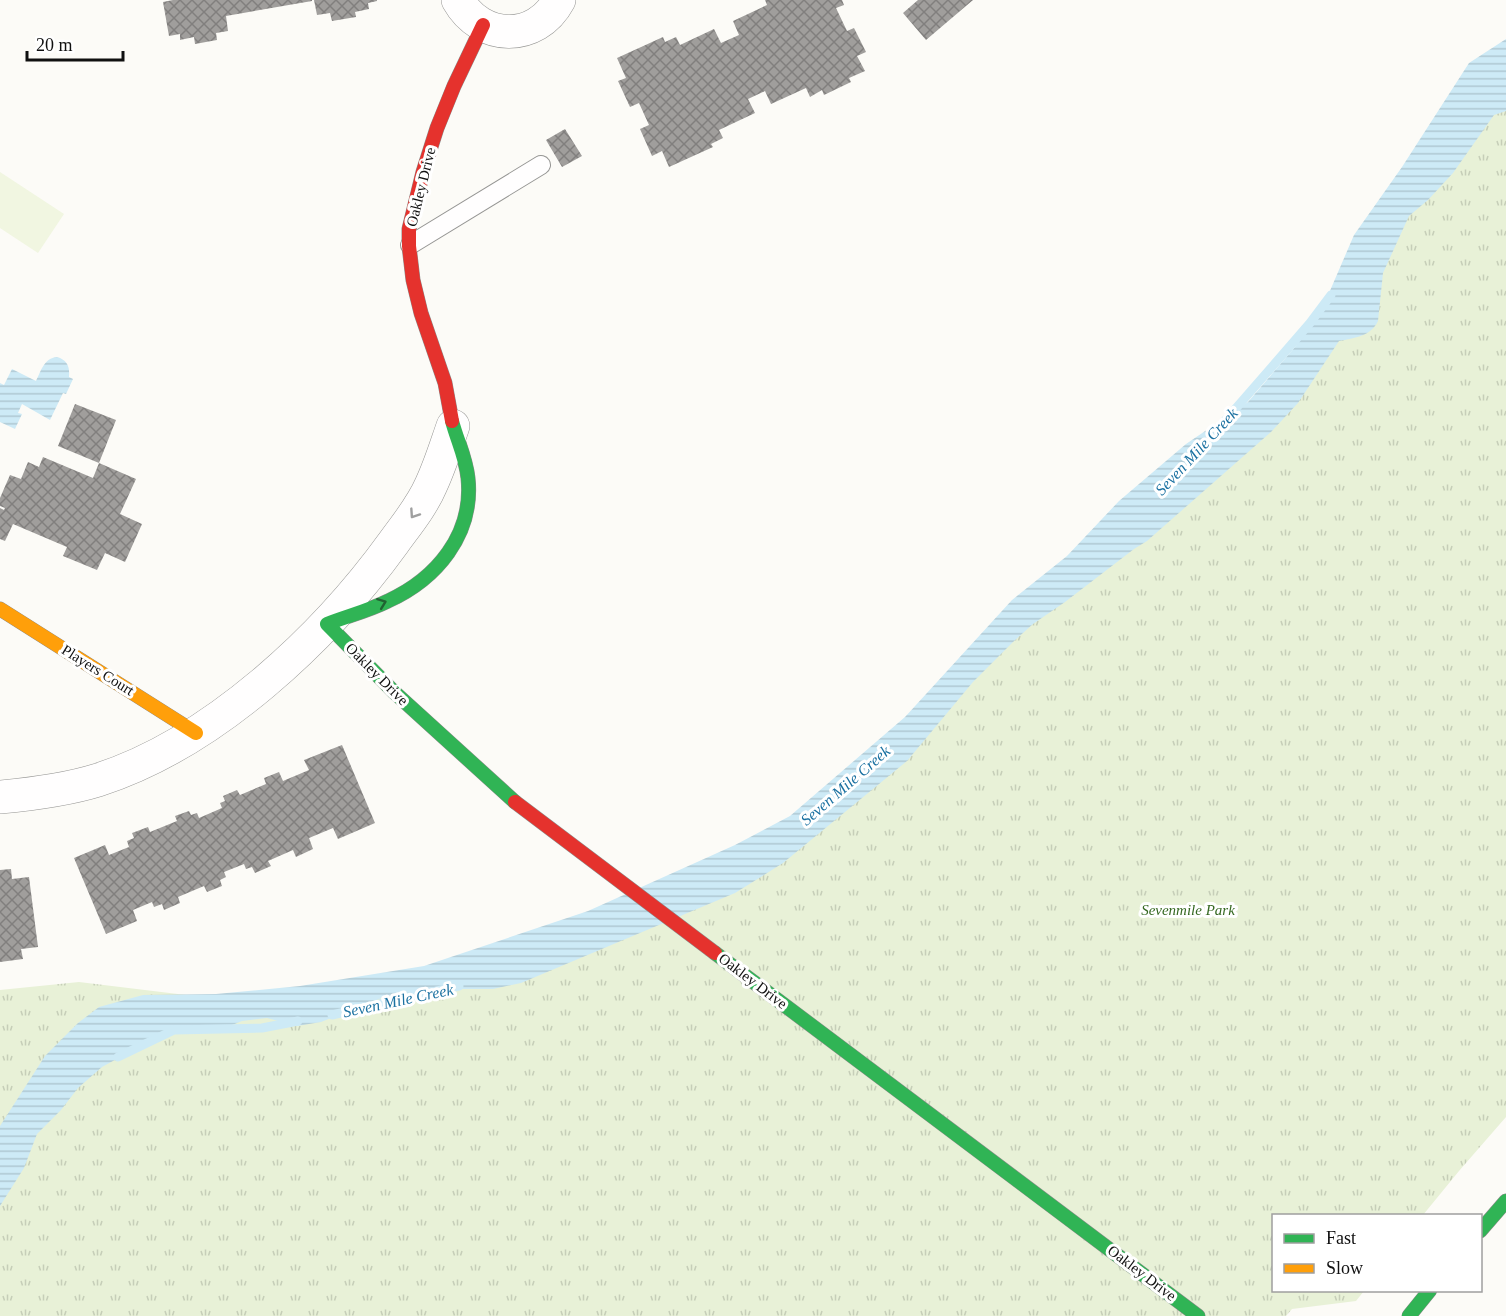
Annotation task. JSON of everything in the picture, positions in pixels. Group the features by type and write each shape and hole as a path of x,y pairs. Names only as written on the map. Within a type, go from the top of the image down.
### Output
{"street":[{"path":"458,0 470,16 483,25 504,31 524,30 543,20 559,0"},
{"name":"Oakley Drive","path":"327,624 395,598 424,580 446,560 456,546 466,516 469,490 465,456 453,426 448,394 417,296 409,229 422,173 454,84 483,25"},
{"name":"Oakley Drive","path":"327,624 367,580 416,511 431,486 453,426"},
{"name":"Players Court","path":"0,609 196,733"},
{"path":"0,797 59,790 99,780 147,760 206,728 240,702 327,624"},
{"name":"Oakley Drive","path":"327,624 394,692 522,808 1198,1316"},
{"path":"1482,1229 1506,1201"},
{"path":"1409,1316 1428,1292"}],"lane":[{"path":"410,245 541,165"}],"green space":[{"name":"Sevenmile Park","path":"1506,90 1506,1117 1424,1214 1272,1214 1272,1292 1363,1292 1356,1301 1292,1309 1286,1316 0,1316 0,990 79,982 268,1005 535,956 794,843 1056,580 1240,435 1340,299"},
{"path":"0,172 64,214 38,253 0,228"}],"water":[{"path":"1506,39 1506,111 1494,115 1453,173 1428,200 1409,216 1383,273 1378,321 1375,326 1362,336 1339,341 1298,403 1271,432 1147,541 1033,624 973,682 907,761 783,863 735,893 521,983 493,989 440,989 384,997 321,1022 297,1026 267,1018 242,1021 217,1031 192,1027 166,1032 102,1067 78,1088 61,1110 37,1134 24,1168 0,1206 0,1126 45,1056 78,1023 99,1007 143,995 216,994 300,986 424,966 588,911 735,845 790,816 905,717 1012,600 1067,556 1119,501 1186,444 1248,402 1295,347 1323,307 1354,235 1402,167 1469,63"},
{"path":"57,357 67,364 69,377 73,379 66,394 63,393 50,420 22,404 18,413 22,414 15,429 0,422 0,383 4,385 12,369 36,381 46,362"}],"building":[{"path":"173,0 312,1 226,16 228,31 216,33 217,40 195,44 194,37 180,40 180,34 169,36 163,2"},
{"path":"314,0 377,1 368,3 369,9 355,12 356,17 332,21 330,13 317,15"},
{"path":"765,0 842,0 844,5 836,8 847,31 854,28 866,52 857,56 865,71 849,78 851,82 824,95 822,90 810,97 806,88 771,104 765,91 748,99 755,113 719,130 723,138 711,144 713,147 669,167 662,151 652,156 640,129 649,125 639,103 630,107 618,81 626,78 617,58 663,37 665,42 676,37 680,45 714,29 721,43 739,35 733,21 767,5"},
{"path":"918,0 973,0 926,40 903,13"},
{"path":"565,129 582,156 562,167 546,140"},
{"path":"75,404 116,420 99,463 58,446"},
{"path":"43,457 93,478 99,463 136,479 120,514 142,524 125,562 105,553 97,570 63,556 67,547 13,524 5,541 0,539 0,508 4,510 5,508 0,506 0,498 10,475 21,479 28,462 39,467"},
{"path":"342,745 375,823 338,839 333,828 309,838 313,849 296,857 293,850 268,861 271,866 255,873 252,867 246,869 244,864 224,872 226,877 220,880 222,886 207,892 204,886 178,897 180,903 164,910 162,904 154,907 152,902 133,910 137,921 106,934 74,858 105,845 109,855 129,847 127,841 134,838 132,833 148,827 150,832 177,821 175,816 189,811 191,815 197,813 199,818 222,808 220,803 225,801 223,796 237,790 240,795 266,784 264,778 279,772 283,781 309,770 304,760"},
{"path":"11,869 12,879 29,877 38,947 21,949 23,959 0,962 0,870"}],"waterway":[{"name":"Seven Mile Creek","path":"1224,422 1310,323 1331,295"},
{"name":"Seven Mile Creek","path":"332,1015 459,986"},
{"name":"Seven Mile Creek","path":"118,1057 174,1030 262,1028 298,1021"}],"traffic: fast":[{"path":"452,421 467,471 468,499 465,518 448,553 422,581 405,592 373,608 327,624 394,692 515,802"},
{"path":"715,953 1198,1316"},
{"path":"1482,1229 1506,1201"},
{"path":"1409,1316 1428,1292"}],"traffic: slow":[{"path":"0,609 196,733"}],"traffic: jam":[{"path":"452,421 445,383 421,313 413,280 409,229 437,128 483,25"},
{"path":"515,802 715,953"}]}
